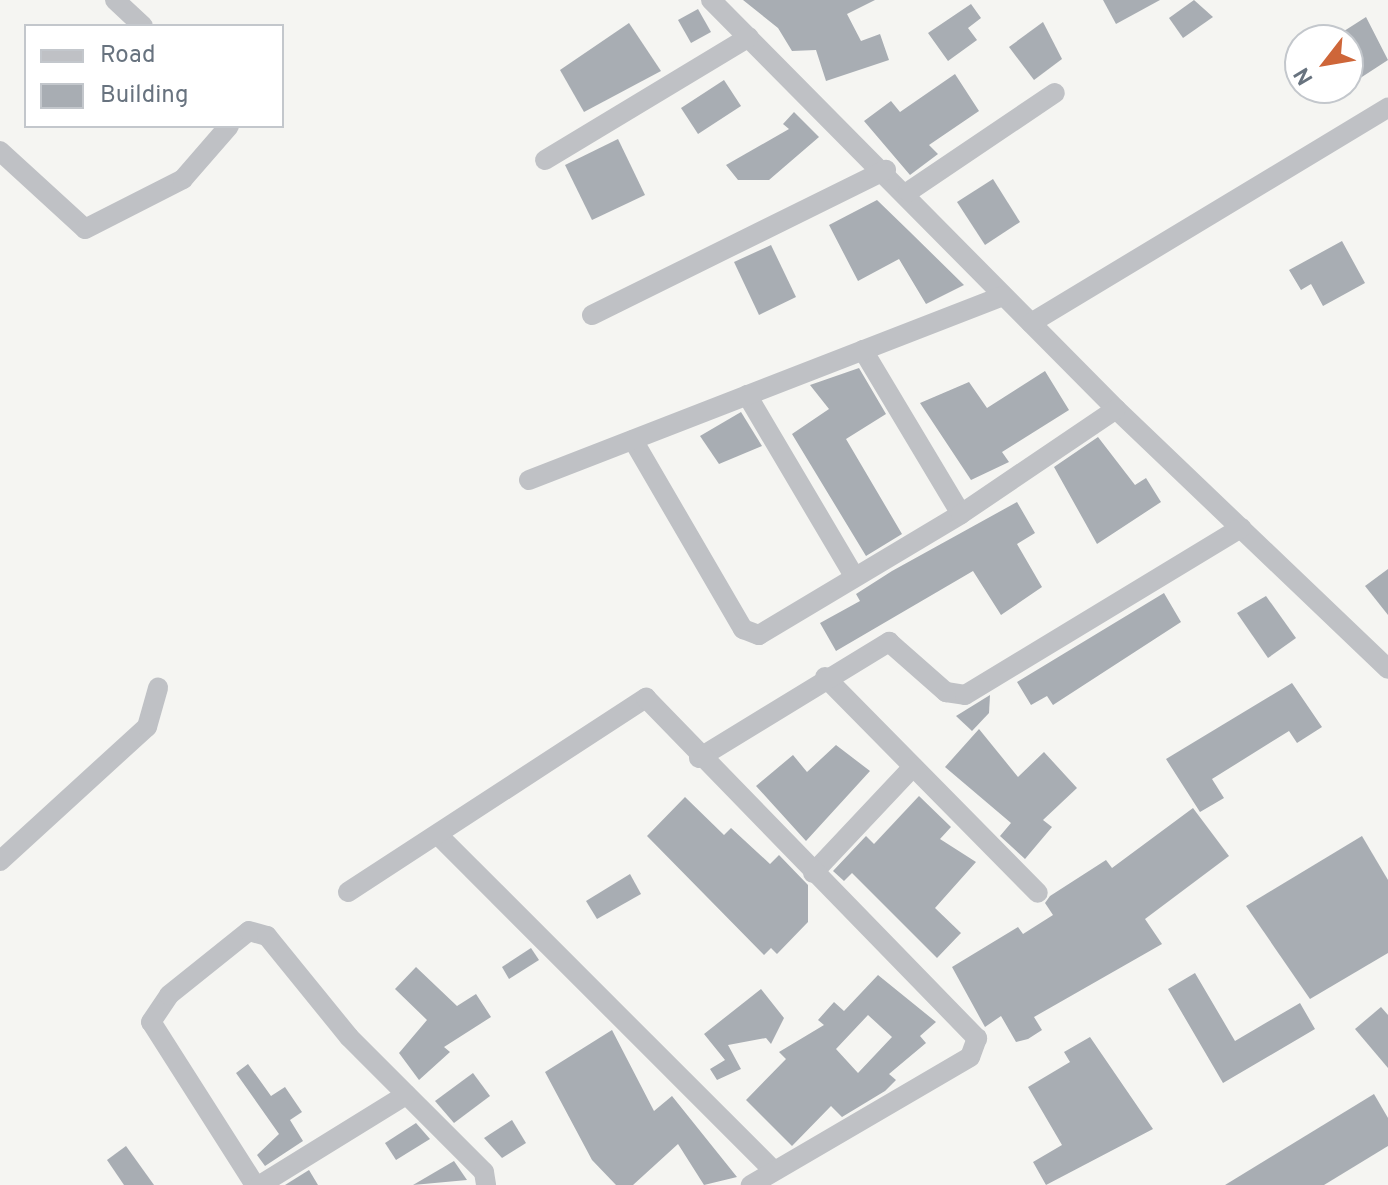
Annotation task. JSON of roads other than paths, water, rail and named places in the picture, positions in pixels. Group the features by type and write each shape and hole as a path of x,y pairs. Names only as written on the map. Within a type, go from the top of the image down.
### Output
{"street":[{"path":"115,0 141,24"},
{"path":"711,0 908,192 1003,296 1116,409 1388,669"},
{"path":"545,160 749,37"},
{"path":"908,192 1055,93"},
{"path":"1031,323 1388,108"},
{"path":"0,151 85,229 183,179 227,128"},
{"path":"592,315 886,170"},
{"path":"529,480 1003,296"},
{"path":"863,350 961,514"},
{"path":"747,395 854,576"},
{"path":"633,440 743,629 759,635 961,514 1116,409"},
{"path":"699,758 825,677 889,642 946,692 965,695 1241,528"},
{"path":"825,677 1038,893"},
{"path":"0,861 147,727 158,688"},
{"path":"348,892 646,698 699,758 977,1038 970,1057 751,1185"},
{"path":"813,873 913,767"},
{"path":"438,835 774,1171"},
{"path":"406,1095 257,1185 151,1022 169,995 249,931 267,936 406,1095 484,1172 486,1185"}]}
